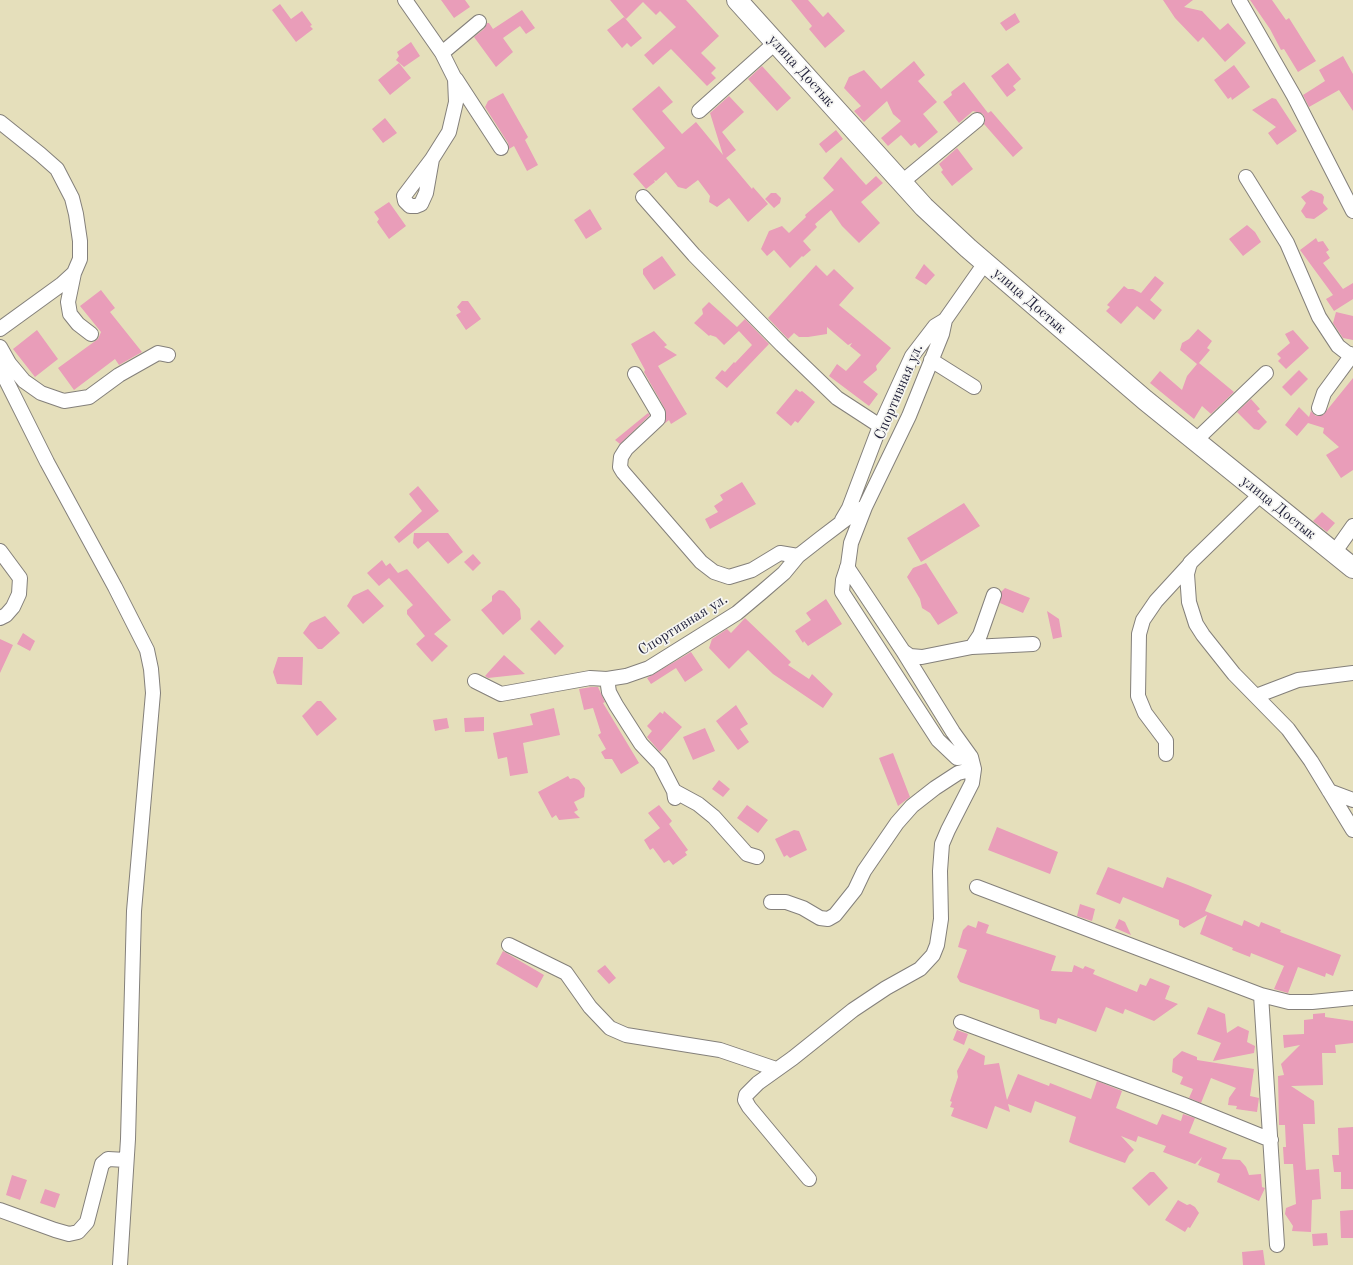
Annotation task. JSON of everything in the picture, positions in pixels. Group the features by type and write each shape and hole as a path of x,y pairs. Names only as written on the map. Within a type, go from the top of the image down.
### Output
{"main road":[{"name":"улица Достык","path":"737,0 930,212 985,263 1261,494 1353,568"}],"street":[{"path":"405,0 442,53 455,79 501,148"},
{"path":"1239,0 1312,130 1353,211"},
{"path":"442,53 479,22"},
{"path":"698,111 775,43"},
{"path":"432,159 449,132 456,102 455,79"},
{"path":"902,182 977,120"},
{"path":"0,122 57,169 65,183 73,203 80,241 80,259 74,273 68,302 70,314 78,324 91,334"},
{"path":"1246,177 1287,243 1319,317 1338,346 1347,353 1353,355 1324,393 1319,408"},
{"path":"643,197 694,255 831,393 880,426"},
{"name":"Спортивная ул.","path":"973,763 957,758 938,740 842,592 842,580 848,566 851,543 865,507 890,457 931,360 945,320 985,263"},
{"path":"0,329 41,301 74,273"},
{"name":"Спортивная ул.","path":"842,521 849,508 880,426 912,356 936,326 945,320"},
{"path":"0,347 9,362 24,381 41,393 64,401 88,398 119,375 158,353 168,356"},
{"path":"931,360 974,387"},
{"path":"0,368 47,462 116,587 147,650 151,669 153,693 134,911 126,1160 120,1265"},
{"path":"1196,440 1266,372"},
{"path":"636,374 658,413 658,419 626,449 621,458 620,467 701,562 714,572 729,577 752,570 780,553 798,556"},
{"path":"1166,754 1166,741 1145,713 1138,696 1139,634 1143,620 1156,601 1190,564 1261,494"},
{"name":"Спортивная ул.","path":"475,681 501,694 590,678 607,679 626,676 649,668 683,648 752,600 784,573 798,556 842,521 865,507"},
{"path":"1334,553 1353,526"},
{"path":"0,551 20,578 19,594 13,607 6,615 0,618"},
{"path":"1190,564 1187,574 1187,583 1196,624 1234,674 1288,729 1353,830"},
{"path":"809,1179 749,1107 745,1100 746,1094 758,1083 853,1010 886,988 920,969 934,955 937,945 940,919 940,871 942,844 972,783 973,763 848,566"},
{"path":"972,647 980,635 994,595"},
{"path":"902,651 910,656 922,657 972,647 1033,644"},
{"path":"1256,696 1298,680 1353,673"},
{"path":"607,679 609,692 616,705 641,744 660,764 675,795 698,804 714,817 747,854 757,857"},
{"path":"771,902 786,902 803,908 820,918 828,919 835,915 855,890 864,871 897,823 912,806 935,788 973,763"},
{"path":"1329,791 1353,800"},
{"path":"977,888 1261,995 1289,1002 1312,1002 1353,998"},
{"path":"509,945 566,974 590,1007 610,1028 626,1035 720,1050 776,1069"},
{"path":"1261,995 1277,1245"},
{"path":"961,1022 1182,1104 1271,1140"},
{"path":"0,1210 69,1234 78,1232 86,1222 102,1164 108,1159 126,1160"}],"building":[{"path":"441,0 465,0 470,7 454,18"},
{"path":"610,0 686,0 719,36 701,53 716,68 711,73 716,78 707,86 671,49 653,65 644,55 676,27 660,11 656,15 643,2 626,19"},
{"path":"791,0 808,0 823,17 828,12 845,31 825,48 809,29 812,26"},
{"path":"1163,0 1193,0 1184,7 1202,11 1220,30 1228,23 1246,43 1225,62 1203,37 1198,42 1175,18"},
{"path":"1250,0 1272,0 1286,20 1289,18 1316,61 1298,72 1284,49 1281,50 1270,29"},
{"path":"280,4 291,19 302,11 312,25 310,26 313,29 296,42 272,10"},
{"path":"522,10 535,28 526,34 520,26 503,38 513,52 496,67 474,37 484,29 487,23 489,23 493,29"},
{"path":"1015,13 1020,22 1006,31 1000,23"},
{"path":"624,17 642,38 631,47 627,43 622,48 607,30"},
{"path":"411,42 420,56 404,67 396,60 399,56 397,52"},
{"path":"1343,56 1353,74 1353,111 1339,90 1309,107 1303,95 1325,81 1319,70"},
{"path":"914,61 925,75 918,81 937,102 923,114 938,132 919,148 915,143 911,146 901,135 888,146 881,138 901,121 893,114 887,101 864,122 854,111 861,106 844,88 849,77 864,70 881,89"},
{"path":"399,63 411,78 390,95 378,80"},
{"path":"1008,63 1021,79 1013,86 1016,90 1007,97 991,76"},
{"path":"1234,65 1250,87 1232,100 1231,97 1228,99 1214,80"},
{"path":"762,66 791,98 777,111 748,79"},
{"path":"964,82 988,113 991,111 1023,148 1013,157 984,124 985,119 983,114 973,111 959,123 943,102 952,95 951,92"},
{"path":"659,86 673,102 662,111 682,134 696,122 723,155 710,113 729,96 744,112 722,132 736,150 726,158 752,189 753,187 768,204 748,222 729,198 717,207 709,202 710,196 698,180 686,189 678,187 666,172 656,181 654,180 655,182 646,189 633,174 665,148 632,109"},
{"path":"503,93 528,137 525,140 538,165 527,171 514,146 509,149 508,143 485,107 488,101"},
{"path":"1272,98 1276,99 1297,131 1277,145 1268,133 1276,127 1252,110"},
{"path":"385,118 397,133 383,143 372,129"},
{"path":"836,130 843,139 826,153 819,144"},
{"path":"957,148 973,169 952,186 941,172 943,170 939,164"},
{"path":"841,157 866,185 876,176 883,183 861,202 880,223 859,243 842,226 831,210 815,224 817,227 803,241 811,250 803,257 802,256 790,268 774,250 767,256 761,249 769,231 782,226 789,233 806,217 805,215 834,190 823,178"},
{"path":"1311,190 1322,194 1324,197 1323,203 1328,209 1314,219 1306,218 1301,211 1306,203 1301,197"},
{"path":"771,193 776,193 781,198 780,203 774,208 765,199"},
{"path":"389,202 406,226 389,239 377,222 379,219 374,212"},
{"path":"590,209 602,229 586,239 574,220"},
{"path":"1247,225 1255,232 1261,242 1243,256 1229,239"},
{"path":"1316,238 1318,242 1323,241 1329,250 1326,252 1330,258 1323,263 1343,289 1353,283 1353,299 1334,311 1326,299 1333,295 1300,250"},
{"path":"662,256 676,275 654,290 643,274 643,269"},
{"path":"924,264 935,275 926,285 915,278"},
{"path":"816,265 827,276 834,269 854,288 839,305 891,348 876,366 877,370 863,382 878,394 869,406 829,376 837,364 846,371 861,355 850,346 852,343 848,345 827,327 827,334 799,337 794,333 788,339 768,318"},
{"path":"1155,276 1164,283 1150,300 1162,310 1154,320 1137,306 1121,324 1106,311 1110,307 1107,305 1124,286 1128,289 1133,289 1141,293"},
{"path":"101,290 115,308 110,312 142,352 119,365 115,359 74,390 58,368 98,339 101,332 80,306"},
{"path":"462,301 468,301 481,319 466,330 456,315 461,312 457,307"},
{"path":"709,302 737,327 745,319 769,344 727,388 715,378 722,370 725,372 752,345 739,331 724,345 716,337 709,336 694,323 703,314 702,309"},
{"path":"1336,312 1353,316 1353,340 1343,338 1333,323"},
{"path":"1198,329 1212,341 1207,348 1210,350 1199,363 1234,392 1211,414 1202,406 1194,419 1150,383 1160,371 1182,390 1187,376 1197,364 1180,350 1182,343 1189,339"},
{"path":"37,330 58,359 35,377 13,349"},
{"path":"1293,330 1309,348 1286,369 1278,361 1281,358 1277,354 1290,343 1285,334"},
{"path":"654,331 667,345 664,347 677,355 658,366 687,414 671,424 669,420 664,424 666,419 665,409 644,372 645,370 631,344"},
{"path":"1299,370 1308,379 1291,396 1282,387"},
{"path":"1353,378 1353,470 1341,478 1326,455 1339,447 1323,433 1324,428 1308,423 1297,436 1285,425 1299,407 1309,417 1311,411 1316,416 1323,415"},
{"path":"796,389 800,392 802,391 815,402 798,423 795,421 791,426 776,413"},
{"path":"1251,399 1260,409 1257,411 1267,422 1259,430 1254,429 1237,412"},
{"path":"648,413 650,415 620,444 615,440"},
{"path":"742,482 756,504 710,529 705,519 718,512 714,506 723,500 720,495"},
{"path":"418,486 439,511 399,543 394,537 422,511 409,494"},
{"path":"964,503 980,526 921,562 907,538"},
{"path":"1322,512 1335,523 1327,532 1313,521"},
{"path":"414,533 448,533 463,552 448,564 428,541 418,549 413,543"},
{"path":"473,554 481,563 473,571 464,562"},
{"path":"382,560 386,566 390,563 398,573 407,569 451,620 434,634 448,646 432,662 416,644 425,636 407,614 407,610 413,605 389,578 379,586 367,573"},
{"path":"926,563 958,613 938,625 930,613 922,608 920,599 907,577 913,568"},
{"path":"1005,588 1030,598 1023,613 1000,603 1001,592"},
{"path":"368,589 384,606 363,624 347,606 353,596"},
{"path":"499,590 504,591 520,609 521,619 503,635 481,610 492,601 492,596"},
{"path":"826,599 842,624 808,646 804,641 803,643 795,631 811,620 806,613"},
{"path":"1047,611 1059,619 1062,637 1053,639"},
{"path":"325,616 340,633 322,649 318,649 303,633 310,623"},
{"path":"745,618 791,662 788,665 809,679 812,674 833,694 823,708 773,674 748,650 729,669 709,648 712,639 727,629 731,633"},
{"path":"539,620 564,646 555,655 530,629"},
{"path":"23,633 35,641 30,651 17,644"},
{"path":"0,639 13,645 0,673"},
{"path":"691,652 703,670 685,682 676,668 651,684 647,678"},
{"path":"504,655 525,674 488,678 485,676"},
{"path":"278,657 303,657 302,685 277,684 273,672"},
{"path":"598,687 605,702 603,703 639,763 621,774 612,759 605,759 601,752 606,749 598,735 601,733 593,708 584,710 579,689"},
{"path":"317,701 321,701 337,719 317,736 302,716"},
{"path":"736,705 748,724 740,729 749,742 738,750 716,721"},
{"path":"554,708 560,735 523,743 528,773 510,776 507,757 498,759 493,733 533,725 530,714"},
{"path":"664,711 682,727 660,752 647,737 652,731 647,726 660,712 663,714"},
{"path":"484,717 484,731 465,732 464,718"},
{"path":"447,718 449,728 435,731 433,720"},
{"path":"705,728 715,751 693,760 683,737"},
{"path":"893,753 910,797 898,806 879,758"},
{"path":"568,776 570,779 574,778 579,780 585,788 584,797 574,802 578,810 574,812 580,818 559,820 556,815 552,818 538,792"},
{"path":"719,780 730,789 723,797 712,789"},
{"path":"659,805 672,821 669,824 688,850 685,852 687,855 673,865 669,860 664,863 653,848 650,850 644,840 660,828 648,813"},
{"path":"747,805 768,820 758,833 737,818"},
{"path":"997,827 1058,852 1050,874 988,850"},
{"path":"794,830 799,831 807,850 790,858 787,855 784,857 775,839"},
{"path":"1108,867 1163,888 1167,877 1212,895 1205,911 1242,926 1244,920 1259,927 1261,922 1281,930 1280,932 1341,955 1333,976 1326,973 1325,977 1298,967 1288,993 1274,989 1284,966 1251,953 1250,957 1200,934 1207,915 1184,928 1179,925 1179,920 1123,897 1120,904 1096,894"},
{"path":"1080,904 1095,909 1092,921 1077,916"},
{"path":"1119,919 1125,922 1131,935 1115,928"},
{"path":"978,921 989,925 986,933 1056,956 1051,971 1072,972 1074,965 1083,969 1085,966 1095,970 1093,974 1137,992 1140,984 1146,986 1150,978 1170,986 1165,999 1178,1004 1154,1021 1125,1009 1123,1014 1106,1007 1096,1032 1058,1018 1056,1024 1040,1019 1039,1010 960,982 957,977 967,950 958,947 963,930 968,925 976,928"},
{"path":"503,951 544,975 537,988 496,964"},
{"path":"605,965 616,978 609,984 597,971"},
{"path":"1208,1007 1225,1014 1227,1033 1238,1026 1249,1031 1247,1042 1255,1046 1254,1053 1213,1061 1221,1043 1197,1034"},
{"path":"1325,1013 1325,1017 1353,1021 1353,1043 1335,1045 1336,1053 1322,1053 1323,1085 1291,1086 1314,1101 1315,1124 1303,1124 1306,1170 1319,1169 1321,1199 1312,1200 1311,1232 1292,1231 1293,1226 1285,1214 1286,1208 1296,1204 1293,1164 1284,1164 1283,1147 1286,1147 1285,1125 1279,1125 1278,1076 1284,1075 1281,1064 1300,1045 1284,1048 1283,1035 1304,1034 1304,1020 1313,1019 1313,1014"},
{"path":"957,1030 968,1034 964,1045 953,1040"},
{"path":"969,1048 985,1056 984,1065 999,1063 1007,1100 1018,1074 1049,1086 1050,1083 1091,1099 1097,1081 1122,1091 1116,1108 1157,1125 1162,1114 1181,1121 1183,1114 1195,1118 1189,1133 1227,1148 1222,1159 1240,1160 1246,1167 1249,1175 1261,1174 1262,1187 1265,1188 1259,1201 1217,1182 1220,1174 1198,1165 1202,1157 1195,1164 1163,1152 1166,1146 1138,1136 1136,1142 1121,1136 1134,1150 1129,1155 1125,1163 1073,1144 1069,1142 1076,1117 1035,1101 1031,1113 1008,1104 1010,1112 995,1106 987,1129 951,1116 954,1108 950,1107 952,1102 950,1101 958,1077 957,1071"},
{"path":"1182,1051 1197,1057 1197,1060 1254,1069 1250,1096 1259,1098 1257,1112 1236,1109 1237,1106 1228,1105 1229,1098 1236,1088 1211,1078 1201,1103 1189,1098 1193,1089 1180,1084 1183,1077 1172,1072 1173,1059"},
{"path":"1353,1127 1353,1189 1341,1189 1341,1172 1334,1172 1332,1155 1339,1155 1338,1128"},
{"path":"1150,1172 1154,1172 1168,1188 1149,1206 1132,1188"},
{"path":"12,1175 27,1180 20,1200 6,1195"},
{"path":"45,1189 60,1194 55,1208 40,1203"},
{"path":"1178,1200 1195,1207 1199,1213 1190,1228 1188,1227 1185,1232 1165,1220"},
{"path":"1353,1210 1353,1238 1341,1238 1340,1211"},
{"path":"1327,1233 1328,1245 1313,1246 1312,1234"},
{"path":"1263,1250 1265,1265 1243,1265 1242,1252"}]}
